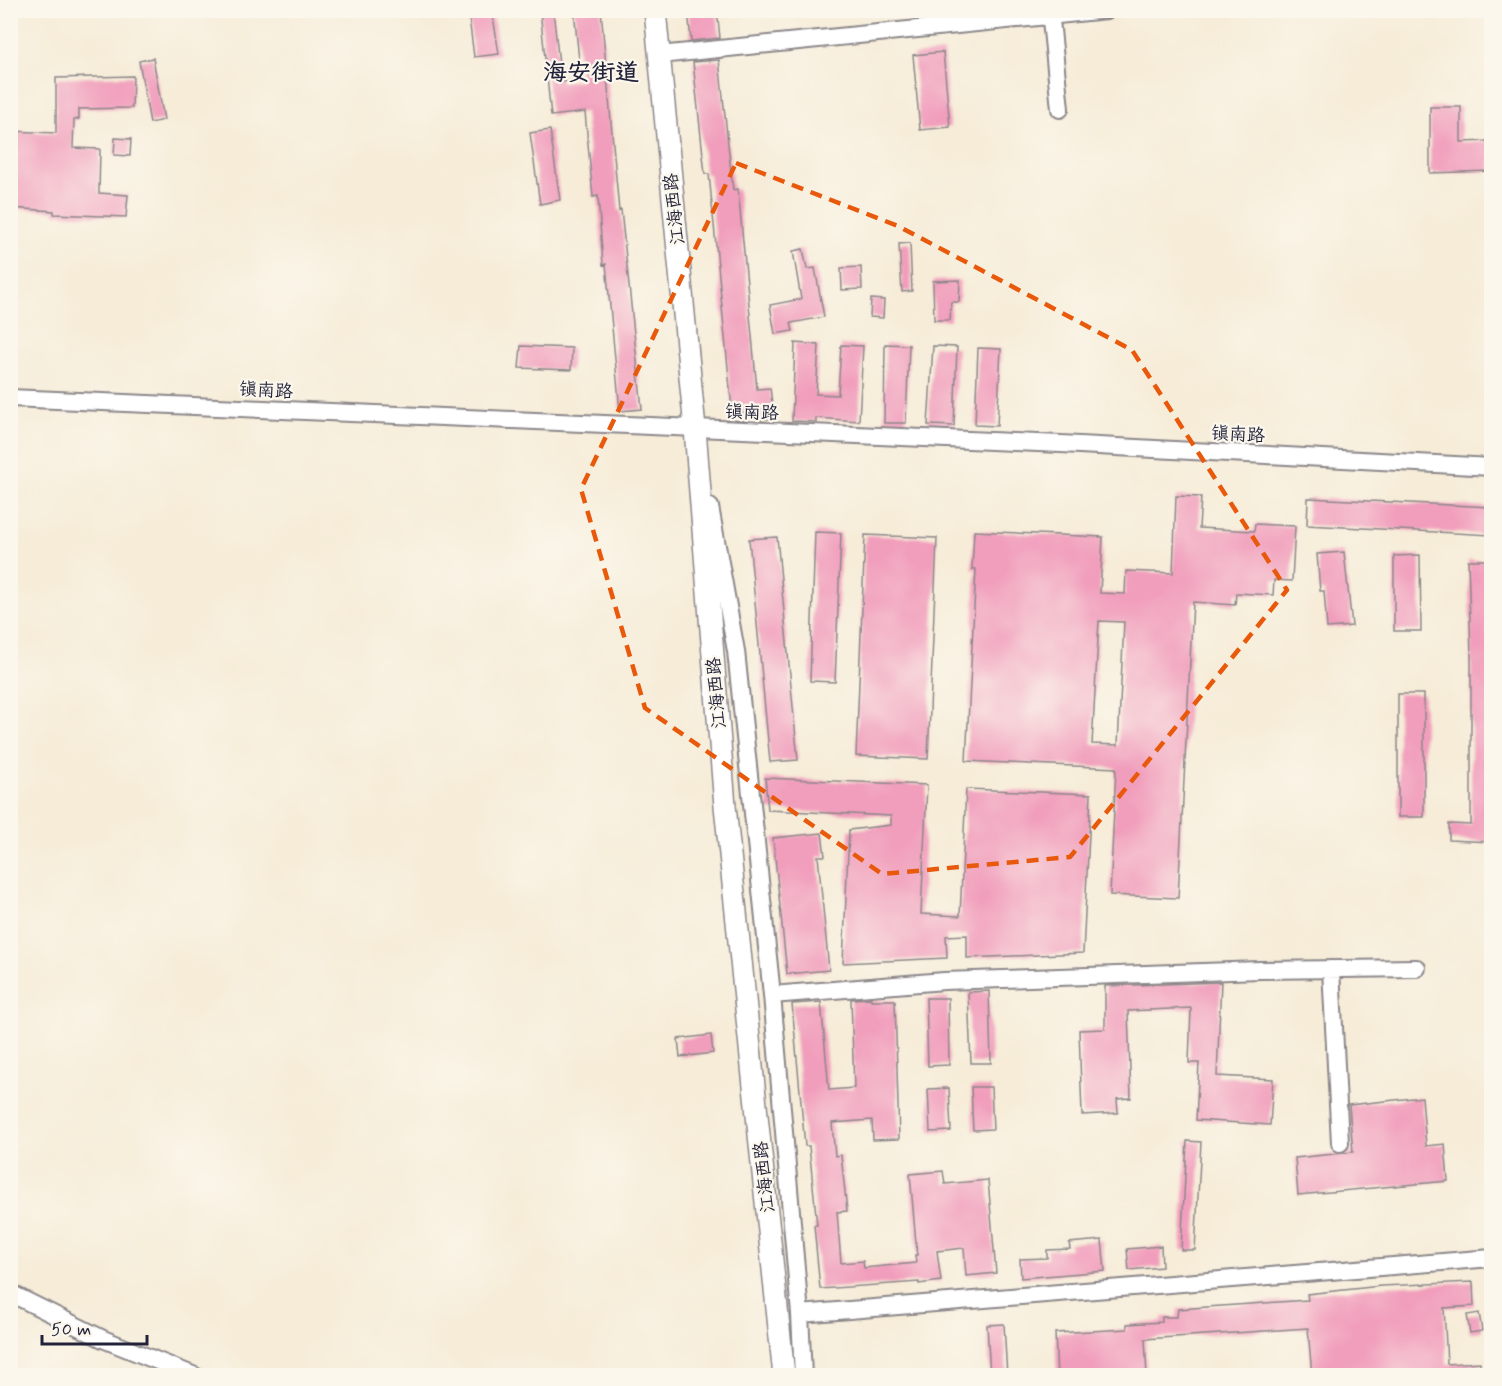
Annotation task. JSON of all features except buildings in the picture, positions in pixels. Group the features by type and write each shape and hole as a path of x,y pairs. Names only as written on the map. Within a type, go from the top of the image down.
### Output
{"main road":[{"name":"江海西路","path":"655,10 695,429 725,806 784,1376"}],"street":[{"path":"659,55 1050,13 1107,10"},
{"path":"1050,13 1060,109"},
{"name":"镇南路","path":"10,398 1049,443 1491,467"},
{"path":"695,429 736,651 772,995 800,1314 803,1376"},
{"path":"772,995 944,981 1417,968"},
{"path":"1331,969 1340,1143"},
{"path":"800,1314 1491,1258"},
{"path":"10,1293 103,1339 195,1376"}],"highlighted area":[{"path":"736,163 898,226 1132,350 1287,590 1070,857 882,874 645,708 581,489"}],"district":[{"name":"海安街道","path":"591,72"}]}
